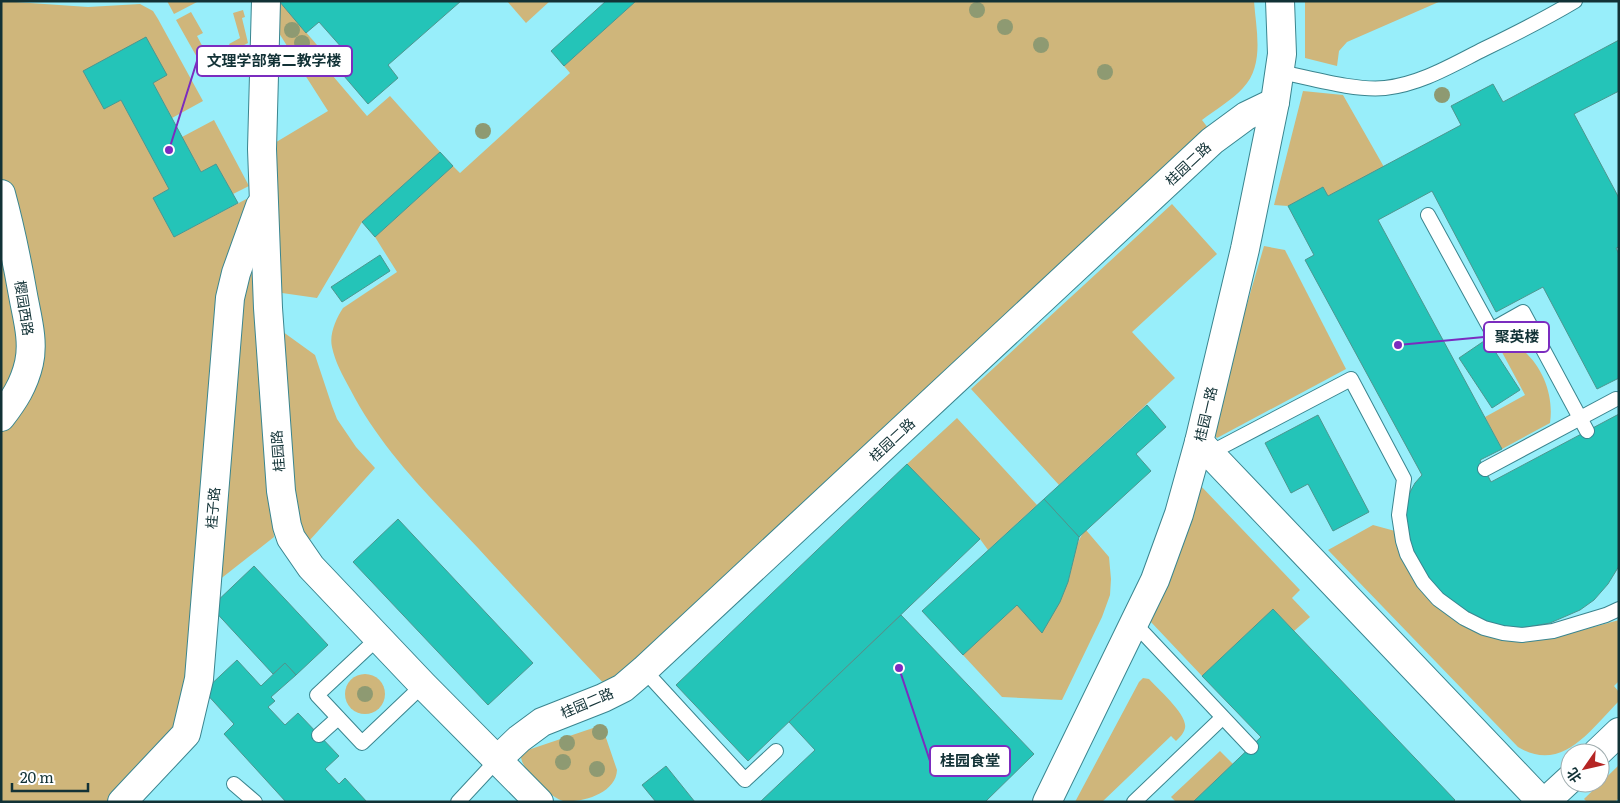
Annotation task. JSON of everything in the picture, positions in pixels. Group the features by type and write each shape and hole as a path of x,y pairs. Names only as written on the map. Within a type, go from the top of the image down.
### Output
{"street":[{"name":"桂园路","path":"266,1 262,132 268,308 281,491 285,521 291,538 310,567 539,802"},
{"name":"桂园一路","path":"1048,802 1155,580 1205,448 1275,102 1282,42 1280,1"},
{"name":"桂园二路","path":"497,760 519,739 542,722 623,688 1212,141 1246,116 1275,102"},
{"name":"樱园西路","path":"1,194 12,235 30,333 29,361 22,386 1,417"},
{"name":"桂子路","path":"122,802 186,734 197,688 230,298 236,273 264,194"},
{"path":"1205,448 1544,802 1560,788"},
{"path":"1607,743 1619,732"}],"lane":[{"path":"1280,72 1360,87 1385,88 1417,81 1551,16 1575,1"},
{"path":"1428,214 1490,330 1523,312 1587,431"},
{"path":"1205,448 1351,379 1404,479 1402,541 1423,582 1438,599 1452,611 1484,628 1502,633 1522,635 1553,631 1586,622 1619,609"},
{"path":"1485,469 1616,399"},
{"path":"1135,624 1250,747"},
{"path":"378,638 317,695 338,718 362,743 423,685"},
{"path":"644,670 745,780 776,751"},
{"path":"319,735 338,718"},
{"path":"1134,802 1222,718"},
{"path":"458,802 497,760"},
{"path":"234,784 255,802"}],"shaded area":[{"path":"1,1 1619,1 1619,802 1,802"},
{"path":"1,1 88,7 140,4 153,11 203,101 172,118 153,83 166,75 83,71 104,109 121,100 169,189 153,198 174,237 254,195 256,309 274,537 200,595 179,734 116,802 1,802"},
{"path":"167,1 199,1 174,14"},
{"path":"279,1 317,45 297,62 274,25"},
{"path":"507,1 550,1 526,23"},
{"path":"636,1 1254,1 1257,58 1250,79 1243,88 1234,97 1202,120 1208,128 608,688 425,492 392,453 363,412 345,379 333,353 331,337 343,308 397,272 375,237 453,166 460,173 570,73 564,66"},
{"path":"1305,1 1441,1 1347,42 1339,51 1337,66 1305,58"},
{"path":"243,10 245,17 242,18 248,43 233,51 229,44 240,38 233,13"},
{"path":"191,12 203,33 197,36 207,55 217,50 225,65 207,75 176,20"},
{"path":"321,62 367,116 390,96 440,152 362,222 317,298 282,293 273,144 328,111 305,75"},
{"path":"1303,91 1343,95 1384,167 1328,196 1323,187 1288,206 1274,205"},
{"path":"214,120 249,186 233,194 216,164 201,172 182,137"},
{"path":"1172,204 1217,254 1132,332 1175,378 1059,485 971,389"},
{"path":"1264,246 1285,250 1346,369 1217,438 1210,431"},
{"path":"279,329 315,355 337,419 356,447 375,468 309,541 300,526 296,514"},
{"path":"1505,340 1526,353 1535,363 1546,385 1551,410 1550,423 1502,449 1485,417 1525,395 1496,341"},
{"path":"957,418 1037,505 988,550 980,539 907,464"},
{"path":"1200,485 1300,590 1292,598 1310,617 1294,631 1273,609 1202,676 1150,621"},
{"path":"1373,525 1395,531 1520,641 1558,636 1619,620 1619,681 1614,686 1619,692 1619,701 1576,743 1560,743 1560,752 1548,755 1534,754 1518,747 1328,550"},
{"path":"1086,530 1109,557 1110,595 1102,617 1062,700 1002,697 963,655 1017,605 1042,632 1065,590 1074,556 1082,535"},
{"path":"365,674 379,680 385,694 379,708 365,714 351,708 345,694 351,680"},
{"path":"1143,678 1149,679 1177,709 1185,723 1184,732 1176,741 1171,736 1102,802 1075,802 1139,682"},
{"path":"599,726 603,729 617,770 611,785 597,795 580,800 563,801 543,787 523,764 521,754 528,750"},
{"path":"1220,751 1233,764 1193,802 1176,802 1171,797"},
{"path":"1619,765 1619,798 1615,802 1587,802 1584,799 1590,793 1610,793 1610,774"}],"building":[{"path":"279,1 461,1 388,65 398,78 368,104 338,69 351,58 319,22 306,33"},
{"path":"606,1 636,1 564,66 551,51"},
{"path":"146,37 167,75 153,83 201,172 216,164 238,203 174,237 153,198 169,189 121,100 104,109 83,71"},
{"path":"1619,40 1619,91 1574,114 1619,198 1619,247 1616,248 1619,254 1619,378 1597,389 1543,287 1496,312 1432,191 1378,220 1502,449 1480,460 1491,482 1619,414 1619,566 1608,584 1594,600 1580,610 1550,623 1521,628 1504,627 1486,622 1455,606 1427,579 1412,553 1405,512 1410,492 1422,475 1305,260 1314,255 1288,206 1323,187 1328,196 1461,125 1451,106 1493,84 1503,102"},
{"path":"440,152 453,166 375,237 362,222"},
{"path":"380,255 390,271 342,302 331,287"},
{"path":"1487,339 1520,390 1492,408 1459,358"},
{"path":"1147,405 1166,427 1136,454 1151,471 1079,537 1044,499"},
{"path":"1318,415 1369,512 1333,531 1308,484 1291,493 1265,443"},
{"path":"907,464 980,539 748,761 676,685"},
{"path":"1044,499 1079,537 1068,582 1060,602 1042,633 1017,605 963,655 922,611"},
{"path":"398,519 533,663 488,705 353,562"},
{"path":"254,566 328,645 296,675 285,663 273,674 211,607"},
{"path":"1273,609 1455,800 1453,802 1193,802 1261,737 1202,676"},
{"path":"901,615 1034,754 985,802 760,802 815,750 789,722"},
{"path":"237,660 261,686 285,663 296,675 271,697 275,701 268,707 285,725 298,713 339,756 325,769 339,784 345,778 367,802 286,802 224,734 234,724 204,691"},
{"path":"666,766 695,802 656,802 642,785"}],"place":[{"name":"文理学部第二教学楼","path":"169,150"},
{"name":"聚英楼","path":"1398,345"},
{"name":"桂园食堂","path":"899,668"}]}
